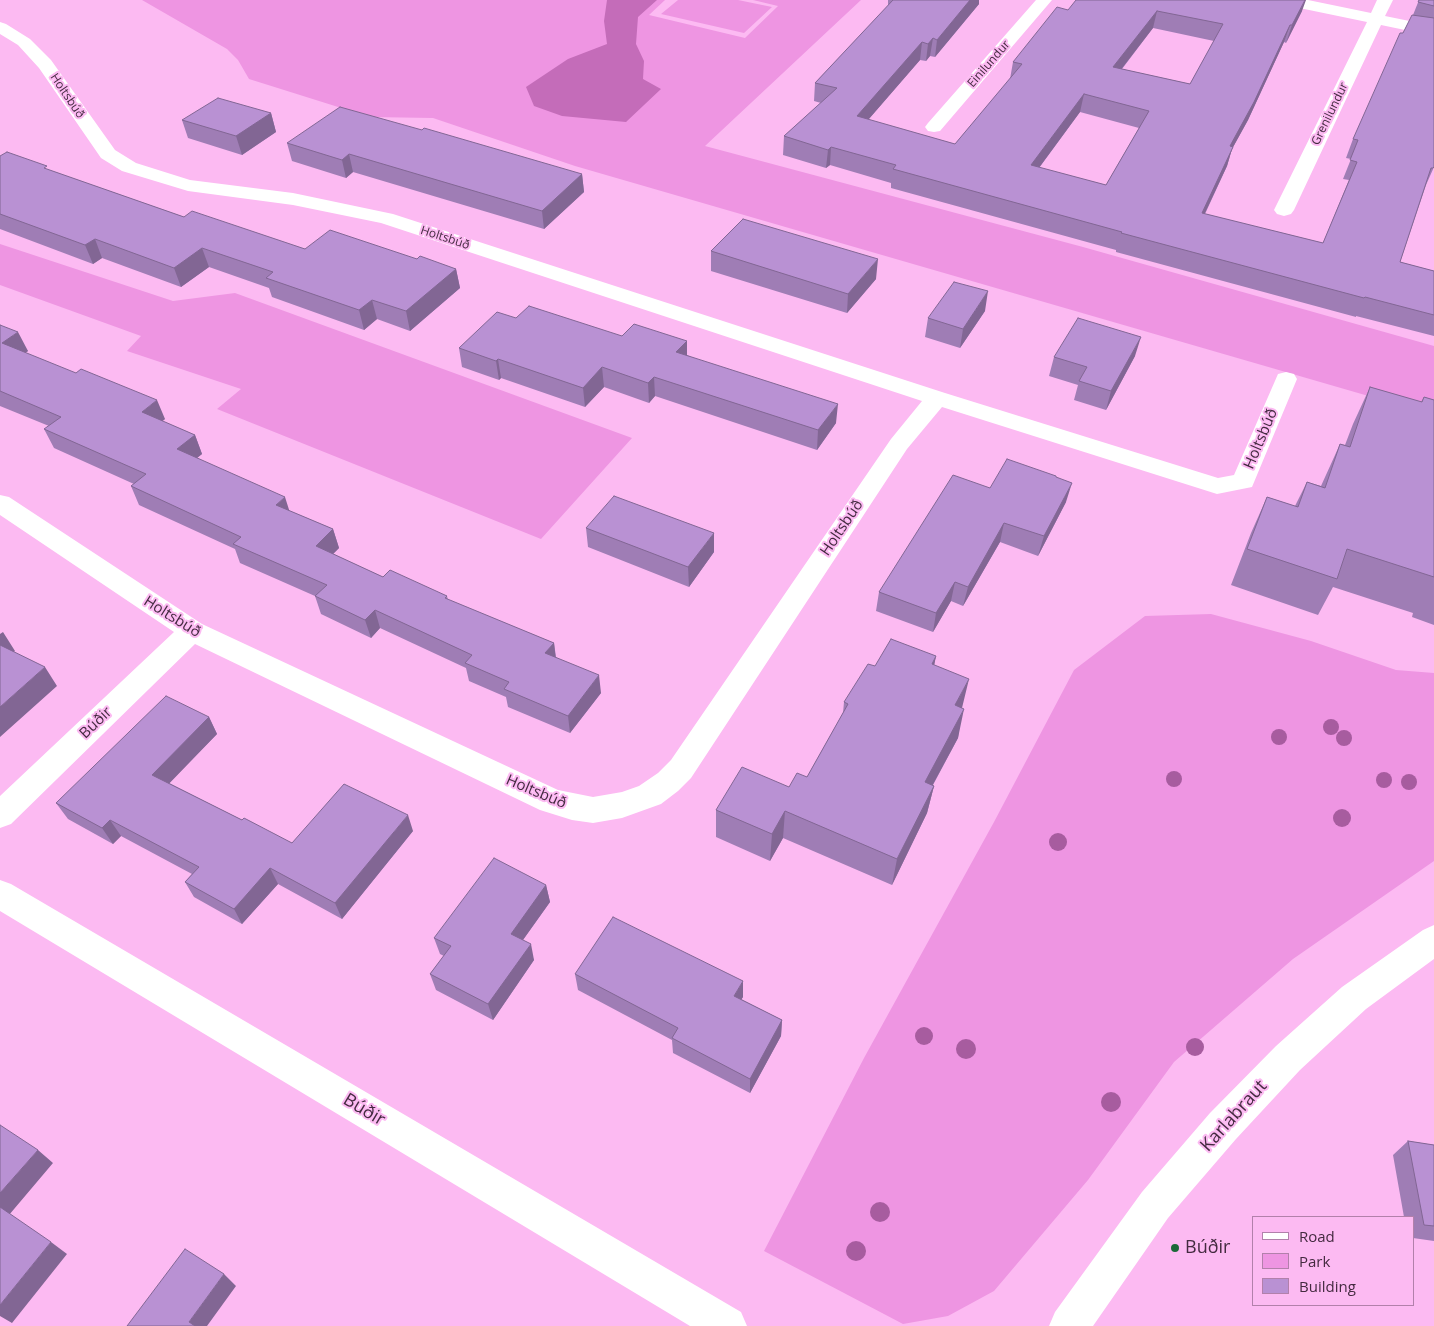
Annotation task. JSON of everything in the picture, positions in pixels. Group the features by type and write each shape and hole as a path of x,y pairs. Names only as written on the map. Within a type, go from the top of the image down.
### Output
{"street":[{"name":"Einilundur","path":"934,127 1044,0"},
{"path":"1285,0 1434,31"},
{"name":"Grenilundur","path":"1284,210 1385,0"},
{"name":"Holtsbúð","path":"0,27 24,42 45,64 108,154 129,167 166,180 188,185 308,202 386,218 937,398 1217,486 1243,481 1286,379"},
{"name":"Holtsbúð","path":"0,503 192,632 551,801 572,808 592,810 622,806 650,795 668,782 681,768 899,444 937,398"},
{"name":"Búðir","path":"0,815 192,632"},
{"name":"Búðir","path":"0,894 727,1326"},
{"name":"Karlabraut","path":"1069,1326 1155,1205 1249,1099 1288,1058 1354,998 1434,940"}],"green space":[{"path":"142,0 665,0 649,15 745,38 778,6 753,0 861,0 705,146 1083,247 1434,346 1434,415 575,166 433,118 370,117 249,79 238,60 227,49"},
{"path":"678,0 738,0 772,7 744,33 661,14"},
{"path":"0,244 173,301 235,293 632,438 541,539 217,409 241,389 127,351 141,336 0,285"},
{"path":"1211,614 1311,641 1396,670 1434,673 1434,861 1293,959 1174,1062 1088,1180 994,1291 948,1316 903,1324 764,1251 864,1058 994,822 1074,670 1145,616"}],"shaded area":[{"path":"607,0 657,0 638,17 636,44 644,61 643,79 661,89 626,122 562,116 534,106 526,87 568,59 607,44 604,21"}],"building":[{"path":"893,0 970,0 937,40 933,38 928,44 922,42 857,116 955,144 1022,64 1013,62 1057,7 1068,10 1076,0 1305,0 1292,25 1290,25 1254,102 1230,146 1233,147 1202,213 1323,243 1357,162 1350,160 1358,140 1353,139 1400,33 1403,33 1412,15 1434,18 1434,167 1431,168 1400,262 1434,271 1434,315 1121,233 893,169 896,165 831,147 828,150 784,136 837,88 815,83","holes":["1157,11 1223,24 1190,84 1113,67","1084,94 1149,111 1106,185 1031,165"]},
{"path":"1419,0 1434,0 1434,6 1418,2"},
{"path":"218,98 271,113 236,136 182,120"},
{"path":"340,107 422,130 424,128 582,174 542,211 349,154 342,160 287,143"},
{"path":"7,152 47,166 44,168 184,217 192,211 305,249 330,230 417,259 420,256 456,269 406,311 372,300 359,310 266,278 273,272 202,248 174,268 95,239 85,245 0,214 0,156"},
{"path":"743,219 878,259 848,294 711,251"},
{"path":"954,282 988,291 963,329 928,318"},
{"path":"529,306 622,336 634,324 687,341 676,352 838,404 818,430 654,377 648,383 602,367 583,388 498,359 496,361 459,348 497,312 516,318"},
{"path":"1078,318 1141,337 1111,391 1079,381 1087,367 1054,357"},
{"path":"0,325 18,332 2,343 76,373 81,369 157,400 142,412 195,435 177,449 285,497 276,505 333,529 316,546 383,577 390,570 447,596 445,598 554,643 545,653 599,675 568,716 504,689 509,682 465,663 472,655 375,610 365,620 315,596 327,585 233,544 241,537 131,486 146,474 44,429 61,417 0,391"},
{"path":"1370,387 1422,402 1424,397 1434,400 1434,577 1347,549 1337,579 1247,549 1267,497 1298,507 1307,482 1325,488 1340,444 1350,447"},
{"path":"1007,459 1072,483 1044,536 1004,523 968,587 955,582 936,613 879,592 953,475 990,488"},
{"path":"614,496 714,533 688,567 586,528"},
{"path":"891,639 936,656 932,664 969,679 955,705 964,709 925,782 934,786 897,859 785,811 772,834 716,810 742,767 789,787 797,773 807,777 848,704 844,702 868,664 875,666"},
{"path":"0,645 45,667 0,707"},
{"path":"166,696 209,717 152,775 242,820 244,818 292,843 344,784 408,815 335,903 270,868 234,909 185,882 199,867 110,820 102,828 56,803"},
{"path":"494,858 546,885 511,934 531,944 488,1004 430,974 451,946 434,938"},
{"path":"613,917 743,981 734,996 782,1020 750,1079 672,1038 678,1028 575,974"},
{"path":"0,1125 38,1150 0,1193"},
{"path":"1408,1141 1434,1145 1434,1226 1424,1225"},
{"path":"0,1207 51,1242 0,1305"},
{"path":"185,1249 224,1274 189,1322 195,1326 127,1326"}],"place":[{"name":"Búðir","path":"1175,1248"}]}
